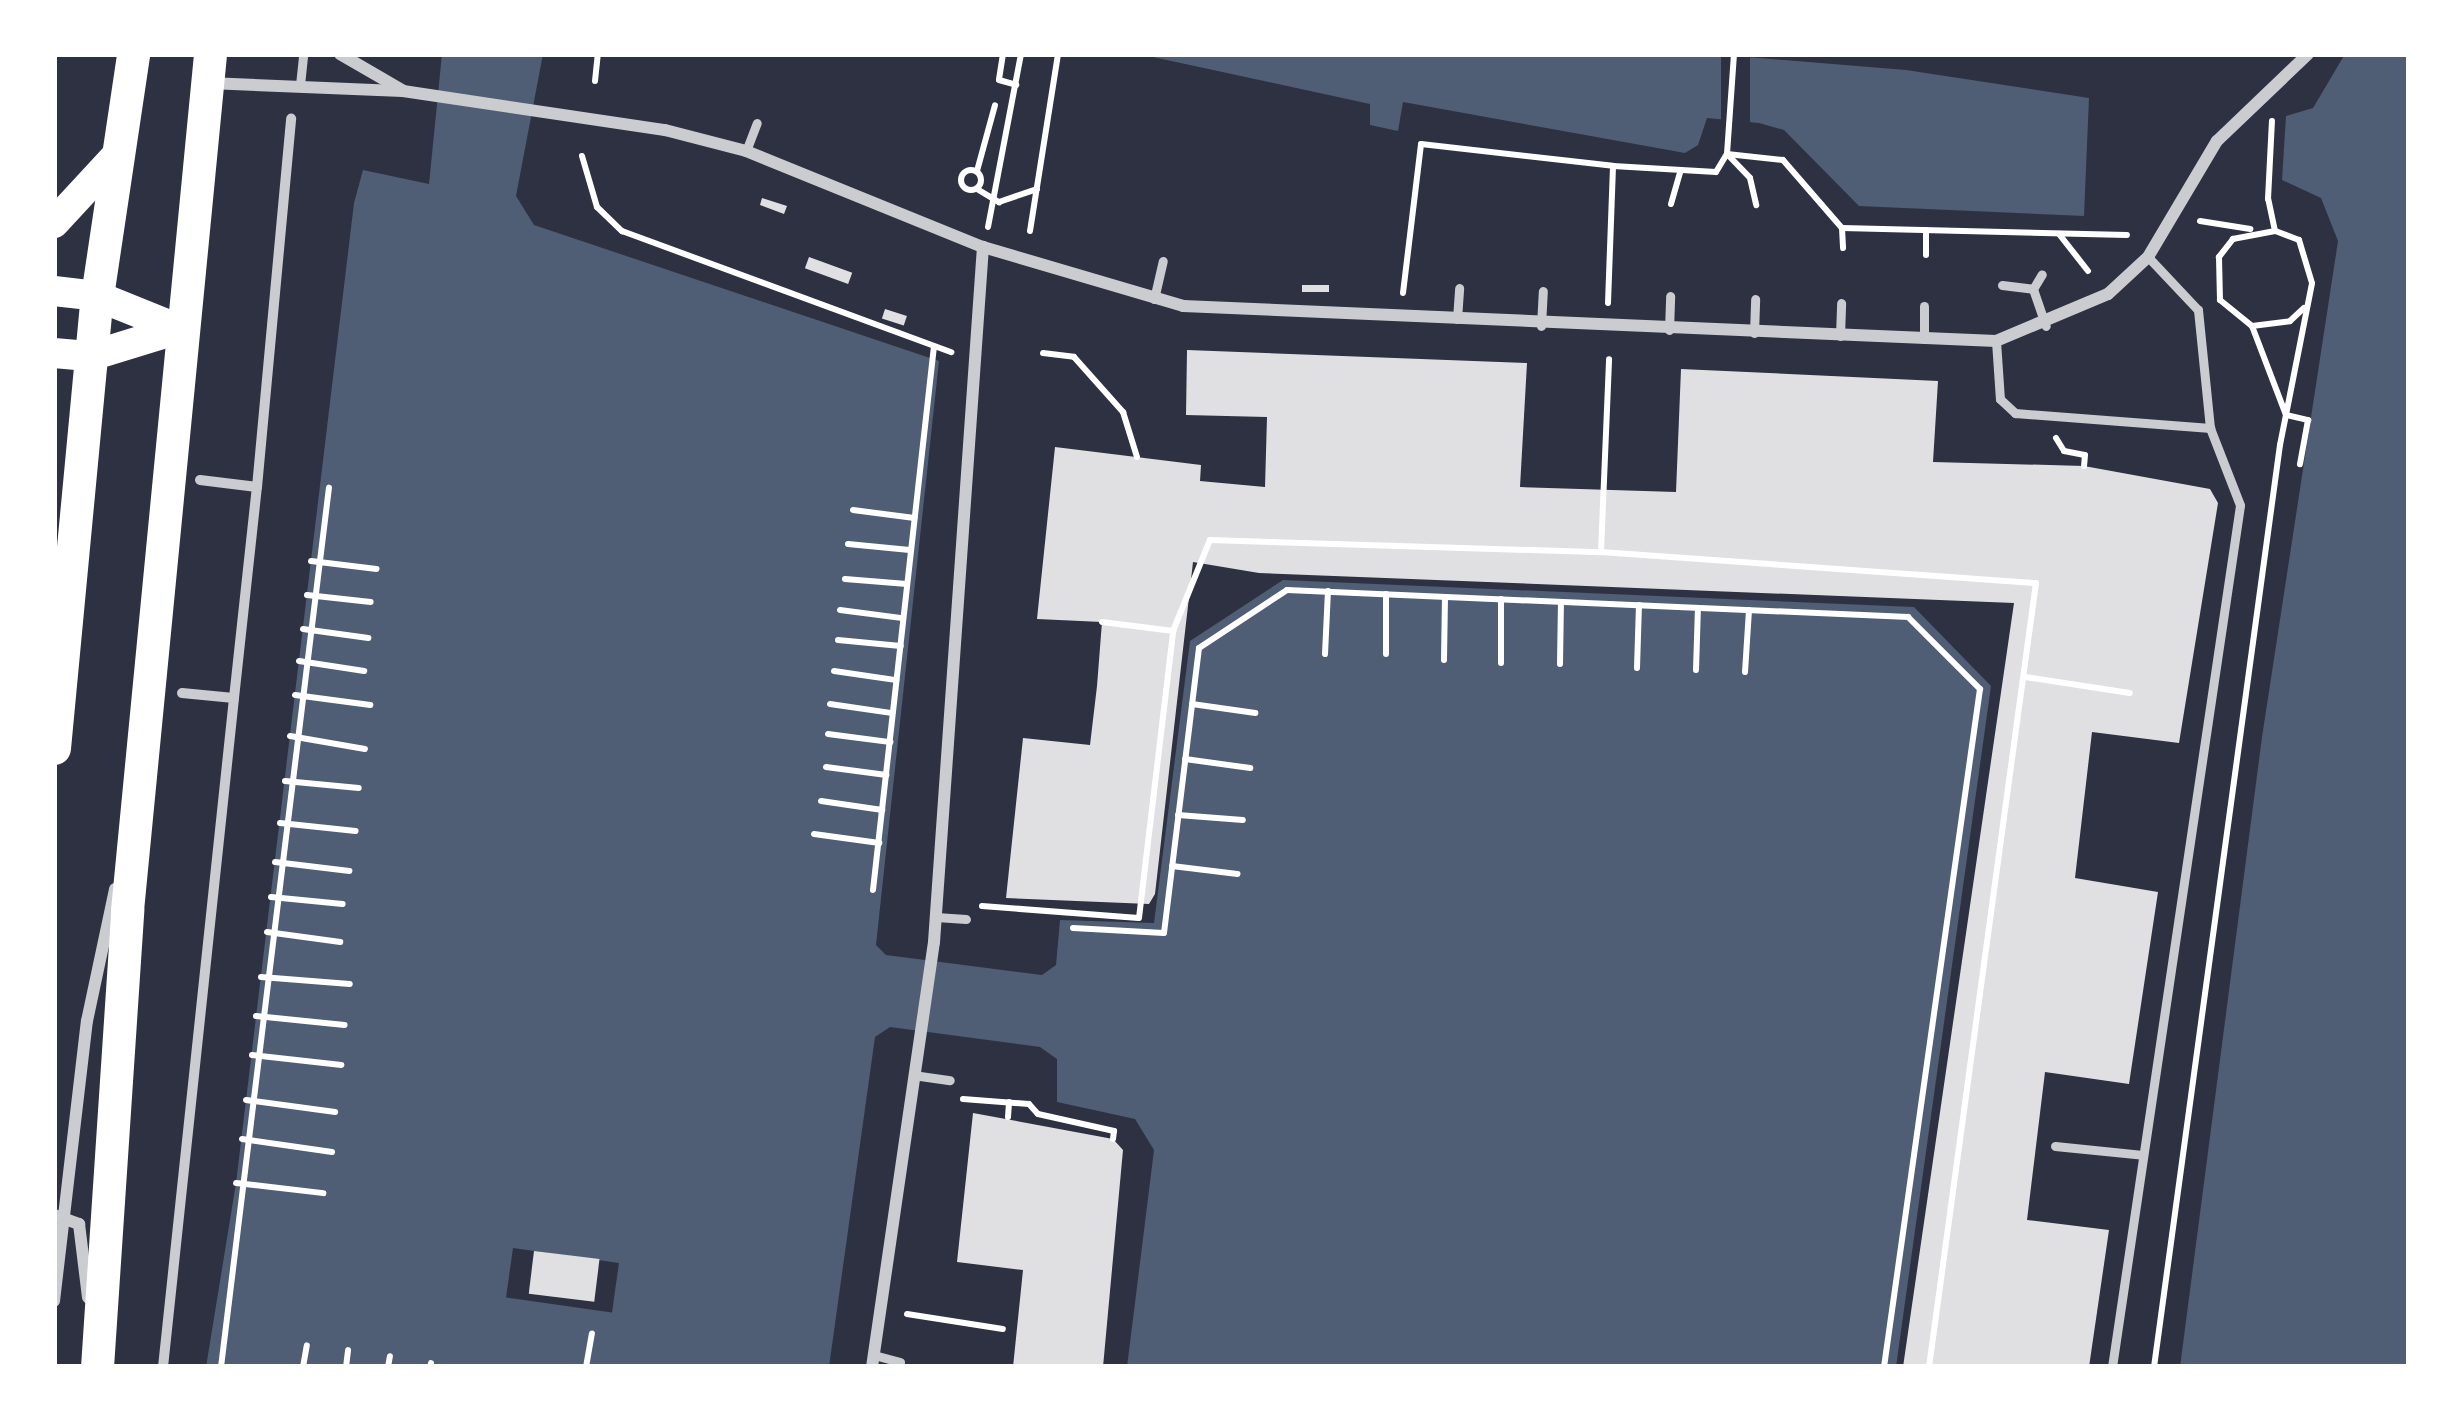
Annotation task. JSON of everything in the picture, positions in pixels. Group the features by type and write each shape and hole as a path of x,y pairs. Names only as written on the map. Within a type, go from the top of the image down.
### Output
{"highway":[{"path":"54,748 97,296 133,54"},
{"path":"96,1367 110,1115 136,812 179,329 209,69"}],"main road":[{"path":"54,223 117,155"},
{"path":"54,291 97,296 179,329"},
{"path":"54,353 91,356 179,329"}],"street":[{"path":"340,54 403,91"},
{"path":"209,69 352,94 403,91 560,112 746,151 982,247 1154,299 1457,322 1996,341 2046,326 2108,293 2147,257 2217,141 2308,54"},
{"path":"164,1367 291,119"},
{"path":"873,1361 920,1076 934,943 937,818 982,247"},
{"path":"200,480 257,487"},
{"path":"182,693 234,698"},
{"path":"54,1301 60,1216 102,935 136,812"},
{"path":"60,1216 80,1224 96,1367"}],"lane":[{"path":"300,85 303,54"},
{"path":"746,151 757,123"},
{"path":"2112,1367 2240,505 2210,428 2198,310 2147,257"},
{"path":"1154,299 1163,261"},
{"path":"2032,289 2042,274"},
{"path":"2002,285 2032,289"},
{"path":"1457,322 1459,288"},
{"path":"2032,289 2046,326"},
{"path":"1541,326 1543,291"},
{"path":"1669,330 1670,296"},
{"path":"1754,333 1755,299"},
{"path":"1840,336 1841,302"},
{"path":"1924,305 1924,339"},
{"path":"1996,341 2000,399 2014,413 2210,428"},
{"path":"936,916 966,920"},
{"path":"920,1076 950,1080"},
{"path":"2055,1146 2143,1155"},
{"path":"873,1361 900,1362"}],"path":[{"path":"595,81 598,54"},
{"path":"1003,54 999,80 1016,85"},
{"path":"991,217 999,202 1021,54"},
{"path":"1030,231 1058,54"},
{"path":"1403,296 1420,144 1613,166 1716,172 1726,154 1734,54"},
{"path":"977,189 976,171 995,105"},
{"path":"2272,117 2268,199 2275,231"},
{"path":"1726,154 1750,178 1756,205"},
{"path":"1726,154 1783,160 1842,227 1843,248"},
{"path":"582,156 597,207 622,231 951,352"},
{"path":"1608,303 1613,166"},
{"path":"1671,204 1682,170"},
{"path":"976,171 961,180 999,202 1037,190"},
{"path":"2154,1367 2285,415 2307,306 2311,259 2299,240 2275,231 2200,221"},
{"path":"1842,227 2127,235"},
{"path":"1926,230 1926,254"},
{"path":"2253,230 2233,239 2214,279 2219,300 2252,326 2285,415"},
{"path":"2059,233 2089,271"},
{"path":"2252,326 2290,321 2307,306"},
{"path":"873,890 934,346"},
{"path":"1043,353 1074,357 1123,412 1137,457"},
{"path":"1601,552 1609,359"},
{"path":"2285,415 2308,420 2300,464"},
{"path":"2053,417 2064,451 2085,455 2084,466"},
{"path":"220,1367 307,629 329,488"},
{"path":"853,510 915,518"},
{"path":"968,896 981,906 1139,918 1172,631 1210,540 1601,552 2036,583 1929,1367"},
{"path":"848,544 911,550"},
{"path":"316,561 377,569"},
{"path":"845,579 908,584"},
{"path":"1073,928 1164,933 1199,648 1287,590 1908,617 1980,689 1884,1367"},
{"path":"1324,654 1328,592"},
{"path":"1386,594 1386,654"},
{"path":"312,596 371,602"},
{"path":"1444,660 1445,596"},
{"path":"1501,599 1501,663"},
{"path":"1560,664 1561,602"},
{"path":"1637,668 1639,605"},
{"path":"1696,670 1698,608"},
{"path":"841,610 904,618"},
{"path":"1745,672 1749,610"},
{"path":"1102,622 1172,631"},
{"path":"307,629 368,638"},
{"path":"838,640 901,646"},
{"path":"303,662 364,670"},
{"path":"834,671 897,681"},
{"path":"2025,677 2130,693"},
{"path":"295,694 370,705"},
{"path":"830,704 893,713"},
{"path":"1192,704 1255,713"},
{"path":"828,734 890,742"},
{"path":"294,737 365,749"},
{"path":"1185,759 1250,768"},
{"path":"826,767 886,775"},
{"path":"289,781 358,788"},
{"path":"820,801 882,810"},
{"path":"1178,814 1243,820"},
{"path":"284,824 356,831"},
{"path":"814,834 879,843"},
{"path":"279,863 349,871"},
{"path":"1172,866 1238,874"},
{"path":"275,897 343,904"},
{"path":"270,932 340,942"},
{"path":"265,978 350,984"},
{"path":"256,1016 346,1025"},
{"path":"252,1055 341,1065"},
{"path":"948,1098 1009,1102 1114,1132 1114,1138"},
{"path":"250,1101 335,1112"},
{"path":"1008,1117 1009,1102"},
{"path":"245,1140 332,1152"},
{"path":"240,1183 323,1192"},
{"path":"907,1314 1003,1329"},
{"path":"586,1367 592,1334"},
{"path":"303,1367 307,1345"},
{"path":"346,1367 348,1350"},
{"path":"388,1367 390,1356"}],"water":[{"path":"442,54 543,54 516,196 534,225 939,361 876,945 886,955 1042,975 1056,965 1060,920 1154,923 1190,641 1283,580 1914,607 1991,686 1896,1367 1127,1367 1154,1150 1135,1119 1057,1102 1057,1059 1040,1047 890,1027 875,1037 829,1367 206,1367 236,1183 354,203 363,170 429,184"},
{"path":"1139,54 1710,54 1906,70 2089,98 2084,216 1859,206 1784,130 1759,123 1707,118 1698,145 1685,153 1403,102 1398,131 1370,125 1370,104"},
{"path":"2345,54 2409,54 2409,1367 2180,1367 2262,737 2338,241 2321,198 2282,180 2286,116 2313,108"}],"pier":[{"path":"1721,54 1750,54 1750,125 1721,125"},
{"path":"513,1248 619,1263 612,1312 506,1298"}],"building":[{"path":"762,198 787,206 784,214 760,205"},
{"path":"809,257 852,273 848,284 805,268"},
{"path":"1302,285 1329,285 1329,292 1302,292"},
{"path":"885,309 907,316 904,326 882,319"},
{"path":"1187,350 1527,363 1520,487 1676,492 1681,369 1938,381 1933,462 2084,466 2210,489 2218,503 2179,743 2092,732 2075,878 2158,892 2129,1084 2045,1072 2027,1220 2109,1230 2089,1367 1903,1367 2014,603 1259,573 1193,562 1155,894 1149,904 1006,898 1023,738 1090,745 1097,686 1102,622 1037,619 1055,447 1201,465 1200,481 1265,487 1267,417 1186,415"},
{"path":"973,1113 1113,1139 1123,1150 1103,1367 1013,1367 1023,1270 957,1262"},
{"path":"534,1251 600,1259 594,1302 529,1294"}]}
